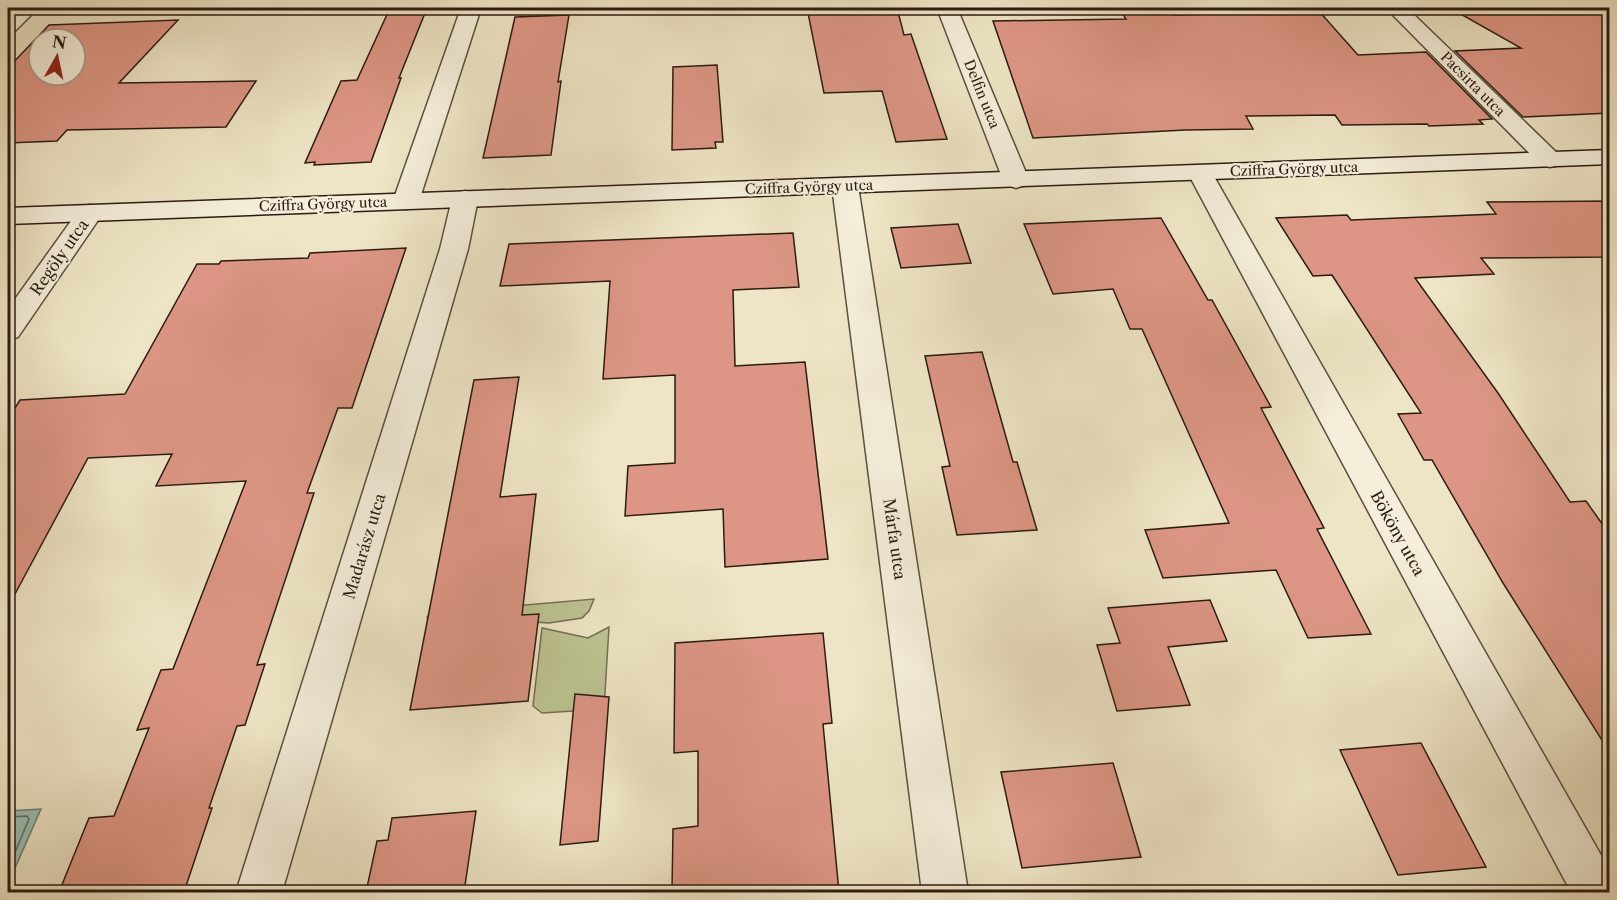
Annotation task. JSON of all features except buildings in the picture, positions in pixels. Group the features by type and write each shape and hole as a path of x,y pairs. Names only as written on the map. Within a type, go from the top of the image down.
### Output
{"street":[{"path":"8,27 28,8"},
{"path":"406,201 471,8"},
{"name":"Delfin utca","path":"947,8 1016,180"},
{"name":"Pacsirta utca","path":"1396,8 1550,160"},
{"name":"Cziffra György utca","path":"8,216 1610,157"},
{"name":"Bököny utca","path":"1200,173 1596,892"},
{"name":"Márfa utca","path":"845,186 945,892"},
{"name":"Madarász utca","path":"260,892 454,249 465,199"},
{"name":"Regöly utca","path":"8,330 90,213"}],"green space":[{"path":"594,599 589,611 582,618 549,623 505,620 432,629 427,617 432,613"},
{"path":"609,627 604,709 542,713 533,706 542,628 588,638"}],"water":[{"path":"41,809 8,884 8,811"}]}
